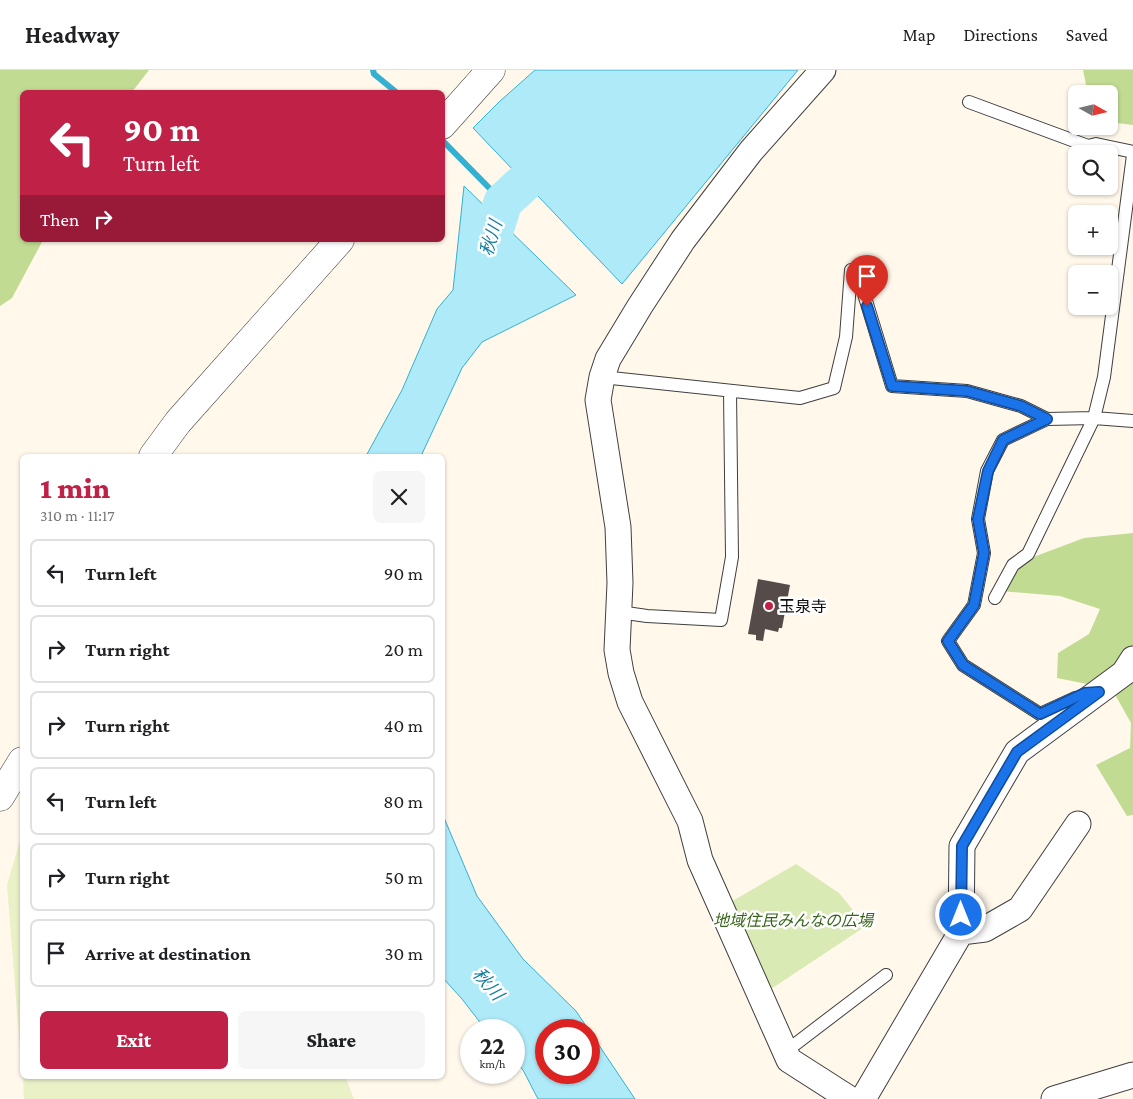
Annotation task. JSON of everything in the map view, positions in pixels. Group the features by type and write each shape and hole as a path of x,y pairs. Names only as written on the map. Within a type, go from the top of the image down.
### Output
{"street":[{"path":"445,122 491,70"},
{"path":"823,70 751,151 683,240 612,352 602,377 598,400 618,527 620,583 617,650 621,673 630,702 690,821 700,860 789,1060 850,1099"},
{"path":"154,454 178,422 338,242"},
{"path":"863,1099 961,932 962,846 1017,752 1124,673 1133,659"},
{"path":"0,797 20,764"},
{"path":"961,932 985,929 1020,909 1078,824"},
{"path":"1054,1099 1133,1075"}],"lane":[{"path":"969,102 1088,146 1096,144 1133,154 1104,377 1094,418 1028,554 1012,565 995,598"},
{"path":"602,377 800,398 834,388 846,337 851,270 857,271 892,386 967,391 1021,406 1047,419"},
{"path":"619,612 647,616 721,620 732,557 730,392"},
{"path":"1099,692 1085,693 1040,714 963,665 948,641 974,605 984,553 978,519 988,471 1003,440 1047,419 1094,418 1133,421"},
{"path":"785,1052 886,975"}],"green space":[{"path":"0,70 149,70 134,90 20,90 20,242 42,242 12,298 0,306"},
{"path":"1083,70 1133,70 1133,125 1118,123 1118,85 1086,85"},
{"path":"1133,533 1133,815 1127,816 1096,765 1130,748 1131,723 1112,689 1057,678 1058,653 1089,634 1100,609 1060,596 1000,591 1004,568 1084,538"},
{"path":"20,841 20,1050 7,885"},
{"name":"地域住民みんなの広場","path":"796,864 839,893 866,926 768,991 729,903"},
{"path":"23,1079 346,1079 354,1099 24,1099"}],"water":[{"path":"535,70 798,70 622,284 473,128"},
{"path":"464,186 576,295 482,342 462,368 422,454 367,454 402,390 437,309 453,290"},
{"path":"445,820 477,896 523,959 576,1011 581,1019 535,1019 535,1084 600,1084 600,1046 635,1099 538,1099 525,1074 525,1019 477,1019 445,980"}],"building":[{"name":"玉泉寺","path":"758,579 790,585 782,628 779,628 778,632 765,629 763,641 756,640 756,635 748,634"}],"waterway":[{"path":"373,70 374,74 394,90"},
{"path":"445,143 503,202"},
{"name":"秋川","path":"482,269 503,202 564,146"}],"place":[{"name":"玉泉寺","path":"769,606"}],"route":[{"path":"867,306 892,386 967,391 1021,406 1047,419 1003,440 988,471 978,519 984,553 974,605 948,641 963,665 1040,714 1085,693 1099,692 1017,752 962,846 961,915"}]}
